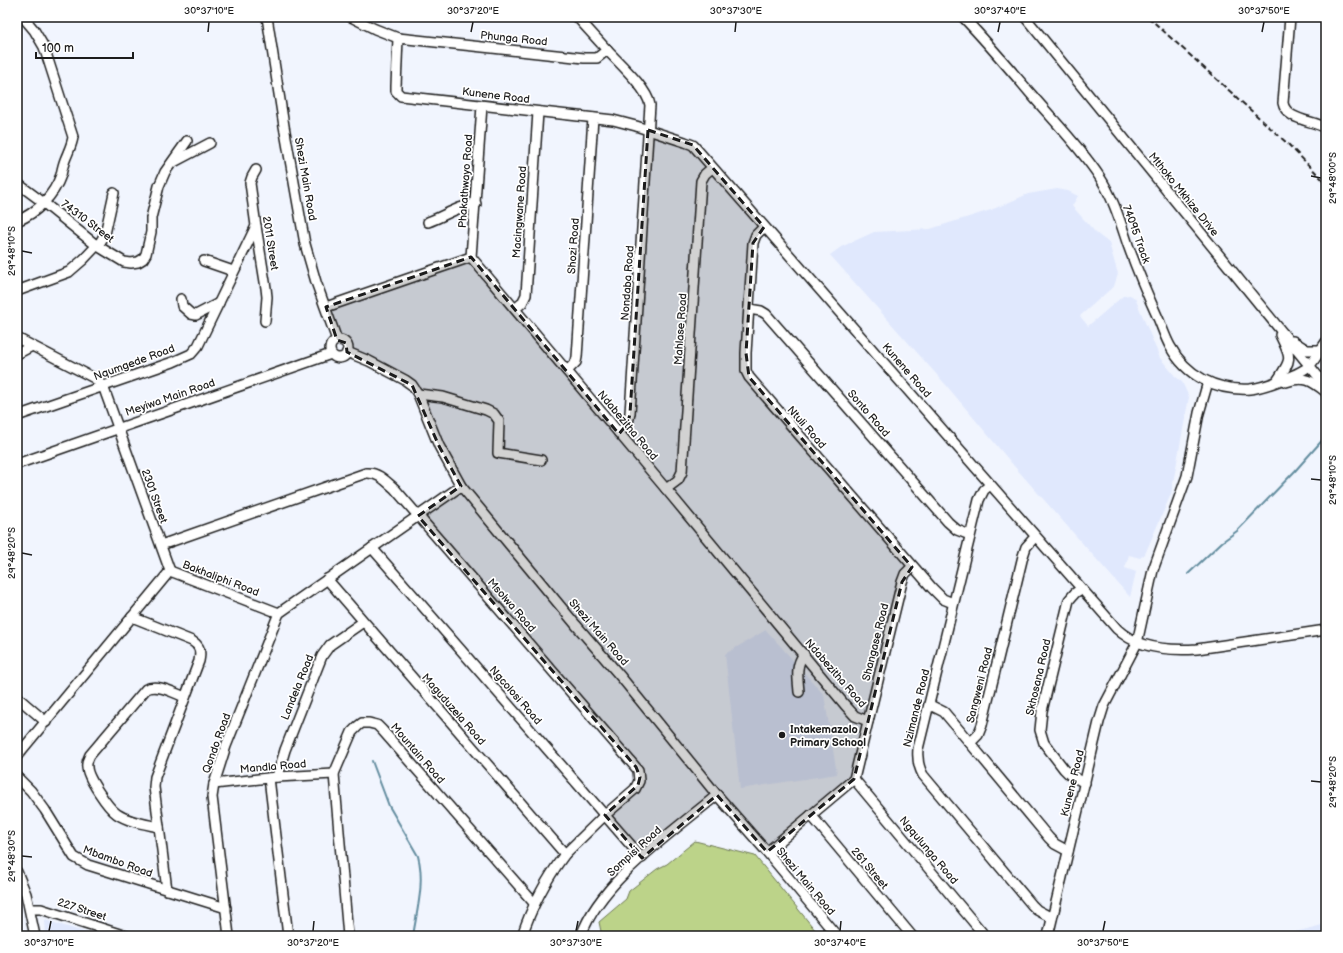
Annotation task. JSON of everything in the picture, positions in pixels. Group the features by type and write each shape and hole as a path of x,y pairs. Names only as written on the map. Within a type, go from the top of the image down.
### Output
{"street":[{"name":"74310 Street","path":"23,17 34,30 44,47 73,137 72,145 63,164 61,175 44,203 96,245 124,262 138,262 143,259 146,254 151,218 159,186 165,172 187,141"},
{"name":"Shezi Main Road","path":"267,17 284,126 305,244 316,282 337,340 346,343 348,349 347,352 369,361 412,385 418,394 439,446 461,486 621,677 717,795 837,936"},
{"name":"Phunga Road","path":"351,17 398,38 590,59 597,58 607,50"},
{"path":"577,17 644,91 649,99 650,105 648,130"},
{"name":"74095 Track","path":"963,17 1076,144 1099,176 1111,197 1142,282 1169,345 1178,360 1197,377 1220,387 1236,389 1255,389 1265,387 1310,366"},
{"name":"Mthoko Mkhize Drive","path":"1025,17 1326,386"},
{"path":"1290,17 1283,103 1284,108 1291,116 1326,128"},
{"name":"Kunene Road","path":"398,38 396,86 398,93 401,96 623,122 693,145 1081,589 1117,629 1137,643 1182,650 1326,630"},
{"name":"Phakathwayo Road","path":"471,257 482,106"},
{"name":"Macingwane Road","path":"515,309 522,303 526,294 538,112"},
{"name":"Shozi Road","path":"566,371 576,362 578,357 593,118"},
{"name":"Nondaba Road","path":"619,433 628,423 630,413 648,130"},
{"path":"171,163 210,143"},
{"name":"Mahlase Road","path":"666,489 678,480 682,472 701,181 705,174 712,168"},
{"name":"2011 Street","path":"256,170 250,183 267,292 265,321"},
{"path":"17,183 44,203 29,216 17,221"},
{"path":"17,291 69,272 84,259 101,241 105,234 114,193"},
{"path":"428,222 459,207 476,204"},
{"name":"Nqumgede Road","path":"17,416 173,362 191,354 198,346 256,226"},
{"name":"Ntuli Road","path":"764,227 756,235 753,243 745,366 749,377 912,567 939,596 953,603"},
{"path":"326,307 471,257"},
{"name":"Ndabezitha Road","path":"471,257 851,712 855,716 868,721"},
{"path":"204,261 233,271"},
{"path":"181,299 182,306 191,314 196,315 219,303"},
{"name":"Sonto Road","path":"748,308 761,311 766,314 948,522 957,530 970,535"},
{"path":"1268,315 1289,354 1289,363 1277,382"},
{"path":"1283,333 1307,350 1320,350"},
{"path":"17,338 94,378 102,386"},
{"path":"337,340 330,345 330,354 335,358 341,358 347,352"},
{"path":"1310,366 1326,342"},
{"path":"17,354 32,346"},
{"name":"Meyiwa Main Road","path":"17,464 330,354"},
{"path":"1265,387 1294,379 1306,379 1316,384 1326,392"},
{"name":"Kunene Road","path":"1048,936 1099,722 1104,706 1137,643 1154,565 1188,476 1199,413 1208,382"},
{"name":"2301 Street","path":"102,386 170,571"},
{"path":"418,394 443,397 494,414 500,421 498,453 541,460"},
{"name":"Msolwa Road","path":"161,545 354,477 369,473 375,474 386,480 638,770 639,781 635,789 605,815 565,854 542,887 534,903 522,936"},
{"name":"Nzimande Road","path":"990,485 981,495 970,535 930,705 918,749 917,762 924,775 1032,905 1037,910 1052,918"},
{"path":"279,613 461,486"},
{"name":"Sangweni Road","path":"970,743 978,735 982,725 1023,556 1026,547 1035,537"},
{"name":"Ngcolosi Road","path":"372,548 642,858"},
{"name":"Shangase Road","path":"854,779 902,582 905,574 912,567"},
{"name":"Bakhaliphi Road","path":"17,756 170,571 279,613"},
{"name":"Maguduzela Road","path":"327,579 565,854"},
{"name":"Skhosana Road","path":"1081,589 1069,600 1042,711 1040,730 1044,743 1064,769 1070,775 1085,783"},
{"name":"Qondo Road","path":"229,936 213,804 214,784 226,746 279,613"},
{"path":"132,617 192,641 200,650 199,661 155,777 154,787 167,890"},
{"name":"Landela Road","path":"288,936 273,778 322,656 330,645 363,622"},
{"path":"799,692 798,667 799,661 804,654"},
{"path":"159,827 133,821 116,813 96,787 88,773 86,766 87,761 90,755 146,689 150,687 157,687 185,697"},
{"path":"17,697 46,722"},
{"path":"930,705 944,712 1049,838 1055,844 1068,851"},
{"name":"Mountain Road","path":"348,936 334,774 355,729 366,723 377,725 534,903"},
{"name":"Mandla Road","path":"214,784 334,774"},
{"name":"Mbambo Road","path":"17,777 38,799 74,857 88,865 226,908"},
{"path":"767,852 854,779"},
{"name":"Ngqulunga Road","path":"854,779 986,936"},
{"name":"Sompisi Road","path":"581,936 598,904 612,886 642,858 717,795"},
{"name":"261 Street","path":"811,816 912,936"},
{"path":"17,872 26,894 35,936"},
{"name":"227 Street","path":"30,909 41,909 126,936"}],"highlighted area":[{"path":"648,130 693,145 764,227 753,243 746,353 749,377 912,567 902,582 854,779 767,852 717,795 642,858 605,815 638,785 640,777 636,767 418,516 461,486 439,446 412,385 347,352 346,343 337,340 326,307 471,257 619,434 628,423 630,413"}],"shaded area":[{"path":"1057,189 1068,191 1078,196 1072,206 1096,233 1109,243 1118,274 1114,286 1080,316 1088,326 1123,296 1130,295 1135,298 1160,358 1182,382 1189,397 1171,494 1145,554 1140,558 1129,555 1125,568 1136,572 1130,597 1014,466 946,385 830,255 841,247 874,232 930,229 991,210 1028,194"},
{"name":"Intakemazolo Primary School","path":"766,630 824,695 837,774 740,789 725,654"},
{"path":"45,920 97,936 46,936"},
{"path":"1326,924 1326,936 1280,936"}],"green space":[{"path":"695,841 755,856 820,936 602,936 599,922 626,899 629,891 657,869 667,864"}],"waterway":[{"path":"1188,574 1222,542 1237,531 1295,471 1326,436"},
{"path":"372,761 389,806 418,856 421,886 413,936"}],"railway":[{"path":"1148,17 1288,144 1326,183"}],"place":[{"name":"Intakemazolo Primary School","path":"782,735"}]}
